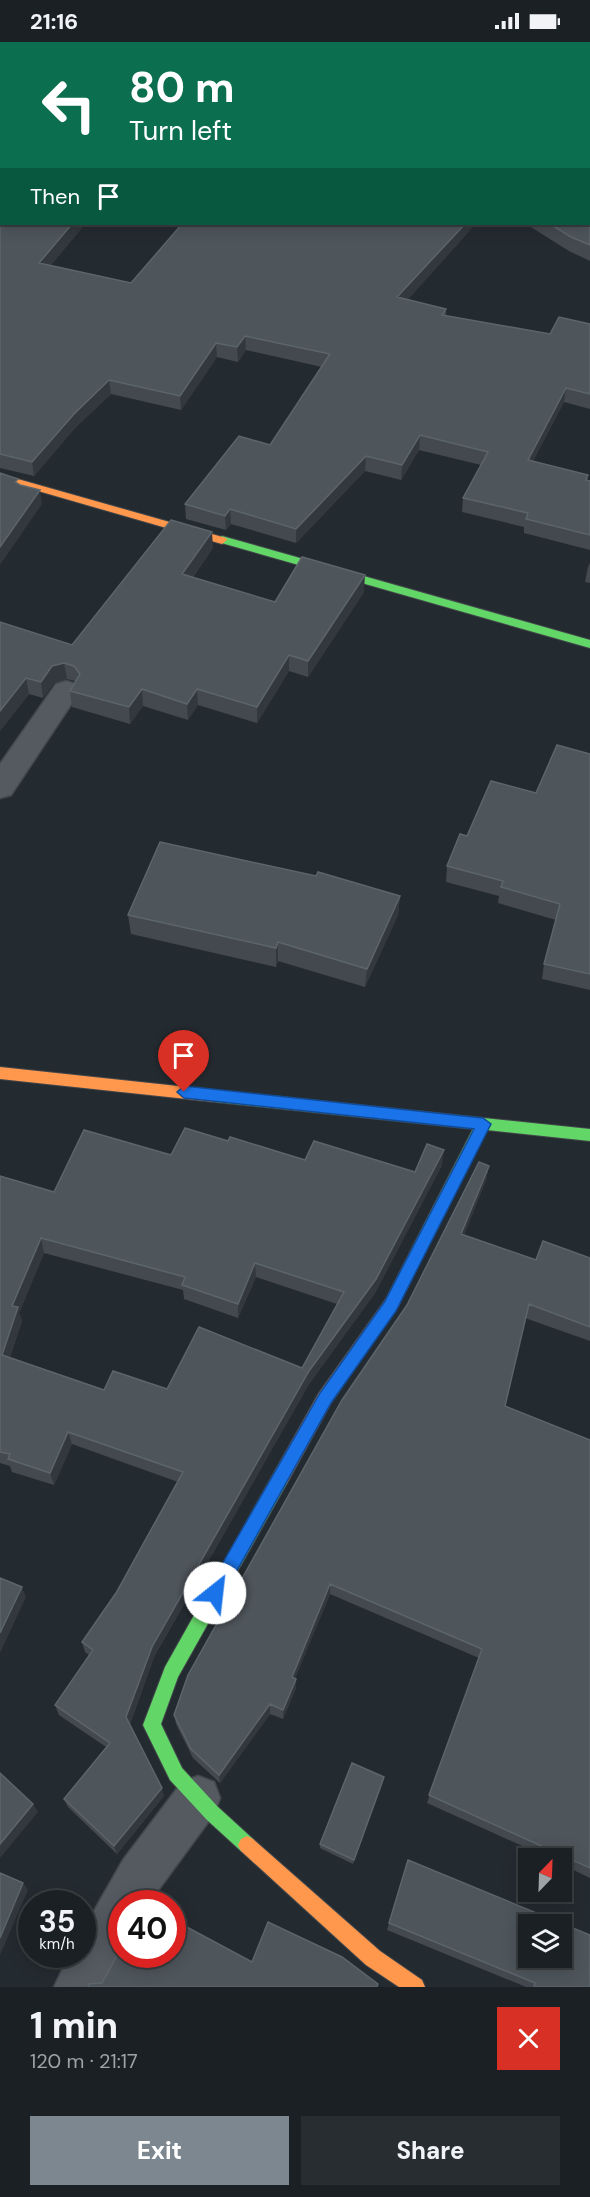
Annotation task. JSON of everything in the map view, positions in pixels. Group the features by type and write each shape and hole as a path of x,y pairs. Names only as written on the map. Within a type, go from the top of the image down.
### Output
{"street":[{"path":"0,477 590,644"},
{"path":"0,787 66,691"},
{"path":"0,1073 590,1135"},
{"path":"415,1987 373,1958 198,1798 176,1774 152,1725 171,1672 325,1398 390,1306 483,1124"},
{"path":"131,1890 198,1798"},
{"path":"77,1987 108,1931"}],"building":[{"path":"0,225 71,225 39,263 131,283 181,225 464,225 397,297 446,309 442,315 550,334 559,317 590,324 590,394 566,388 528,460 588,475 586,480 590,481 590,535 526,519 528,513 463,498 488,452 420,435 402,465 366,456 296,529 230,509 225,516 185,504 239,436 270,445 330,354 245,336 237,347 216,343 180,396 109,380 74,414 32,462 0,454"},
{"path":"552,225 590,225 590,245"},
{"path":"0,473 18,479 15,482 20,485 40,490 0,547"},
{"path":"171,520 212,532 182,574 275,602 302,557 365,575 308,661 289,655 257,707 197,689 187,704 142,689 129,707 70,691 80,674 74,666 64,663 52,666 41,682 26,678 0,711 0,622 72,645"},
{"path":"557,745 590,754 590,974 544,964 560,904 501,887 503,881 447,866 460,834 467,836 491,781 536,793"},
{"path":"160,842 316,876 318,872 400,896 367,969 278,942 276,948 128,915"},
{"path":"185,1128 228,1141 230,1137 305,1160 314,1141 415,1172 427,1144 444,1150 376,1279 309,1371 152,1647 126,1717 162,1788 114,1846 64,1799 110,1743 55,1705 93,1650 82,1642 116,1593 183,1472 68,1432 50,1473 8,1459 10,1454 0,1452 0,1176 54,1192 84,1130 171,1155","holes":["41,1238 185,1277 182,1285 238,1304 255,1263 344,1292 302,1368 199,1327 167,1389 113,1371 104,1390 2,1355 18,1307 12,1306"]},
{"path":"479,1162 489,1166 461,1234 536,1260 543,1241 590,1258 590,1327 529,1304 505,1406 590,1440 590,1868 572,1860 572,1848 546,1848 429,1795 482,1649 330,1584 292,1677 296,1679 283,1710 270,1704 219,1775 191,1749 174,1715 188,1675 342,1400 407,1305"},
{"path":"0,1578 22,1587 0,1633"},
{"path":"352,1763 384,1777 354,1860 320,1844"},
{"path":"0,1773 33,1804 0,1844"},
{"path":"408,1860 539,1914 518,1914 518,1968 572,1968 572,1928 590,1935 590,1987 534,1987 535,1983 389,1923"},
{"path":"0,1873 23,1883 18,1890 0,1938"},
{"path":"268,1922 342,1957 378,1984 377,1987 88,1987 89,1984 102,1983 110,1968 186,1968 186,1927 252,1962"}],"traffic: fast":[{"path":"222,540 590,644"},
{"path":"215,1096 590,1135"},
{"path":"393,1301 483,1124"},
{"path":"247,1845 212,1813 176,1774 152,1725 171,1673 281,1477"}],"traffic: slow":[{"path":"0,477 222,540"},
{"path":"0,1073 215,1096"},
{"path":"281,1477 325,1398 393,1301"},
{"path":"247,1845 373,1958 415,1987"}],"route":[{"path":"184,1092 483,1124 390,1306 325,1398 215,1593"}]}
